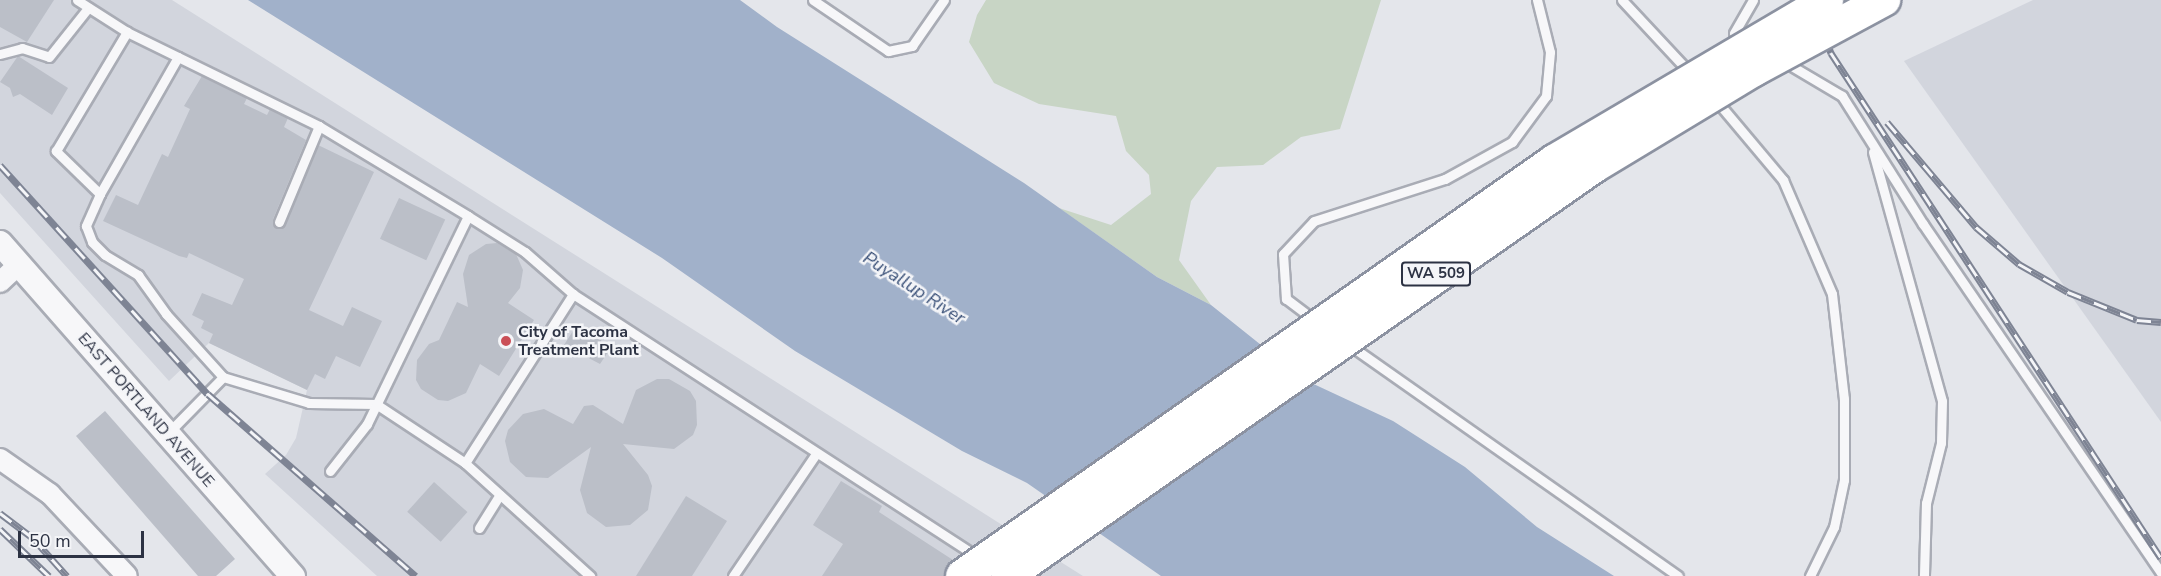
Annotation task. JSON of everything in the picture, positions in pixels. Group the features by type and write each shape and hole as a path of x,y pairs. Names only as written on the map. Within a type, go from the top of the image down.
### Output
{"highway":[{"name":"WA 509","path":"962,576 1554,161 1827,0"},
{"name":"WA 509","path":"1008,576 1595,166 1754,70 1884,0"}],"street":[{"name":"EAST PORTLAND AVENUE","path":"0,243 293,576"},
{"path":"0,282 19,264"},
{"path":"0,459 50,494 127,576"}],"lane":[{"path":"77,0 128,32 319,126 468,216 525,252 573,294 816,454 1008,576"},
{"path":"813,0 888,51 912,46 944,0"},
{"path":"1537,0 1550,52 1546,96 1512,142 1445,179 1314,221 1282,254 1286,299 1678,576"},
{"path":"1622,0 1745,131 1783,180 1832,294 1844,399 1844,480 1834,527 1810,576"},
{"path":"1753,0 1734,33 1842,96 2161,573"},
{"path":"0,54 22,48 49,57 88,8"},
{"path":"100,194 56,151 128,32"},
{"path":"178,57 100,194 86,226 92,242 105,255 138,274 166,314 223,377 309,403 376,404 465,463 590,576"},
{"path":"279,222 319,126"},
{"path":"1868,137 1942,401 1941,443 1926,503 1924,576"},
{"path":"330,471 368,424 468,216"},
{"path":"465,463 573,294"},
{"path":"167,434 223,377"},
{"path":"733,576 816,454"},
{"path":"479,528 500,495"},
{"path":"573,576 581,568"}],"shaded area":[{"path":"0,0 172,0 1083,576 377,576 265,474 286,455 296,438 307,390 209,343 169,381 0,193"},
{"path":"2033,0 2161,0 2161,422 1904,61"}],"green space":[{"path":"986,0 1381,0 1340,129 1301,137 1263,165 1217,167 1191,201 1179,260 1211,305 1157,277 1059,208 1111,225 1151,194 1149,175 1126,151 1116,116 1039,104 994,83 969,42 977,15"}],"water":[{"name":"Puyallup River","path":"248,0 740,0 777,27 1024,183 1157,277 1211,305 1305,380 1393,421 1465,467 1537,527 1614,576 1161,576 1027,483 962,451 795,351 662,258"}],"building":[{"path":"0,0 54,0 27,42 0,27"},
{"path":"18,56 68,88 52,115 20,94 13,97 10,88 0,82"},
{"path":"202,76 247,98 244,104 267,115 270,109 288,118 284,127 306,140 273,219 276,228 285,225 318,145 374,172 309,310 343,326 352,307 382,321 360,367 336,356 325,379 315,374 307,390 209,343 213,334 201,328 204,321 192,315 202,293 232,305 244,279 189,253 187,258 179,256 103,221 116,195 138,205 162,154 168,157 190,109 184,106"},
{"path":"399,198 445,220 426,260 380,239"},
{"path":"497,243 516,254 523,270 520,288 508,303 534,320 499,376 480,364 466,393 448,401 438,400 421,389 416,380 417,360 429,344 439,340 457,302 468,307 463,274 469,255 486,244"},
{"path":"578,323 602,339 600,343 610,349 600,364 564,345"},
{"path":"657,379 669,379 690,391 696,401 697,425 693,435 674,449 623,444 648,475 652,486 648,510 630,525 606,527 587,513 580,490 591,447 548,478 526,477 510,462 505,441 508,430 523,414 544,409 573,424 584,406 593,405 623,424 636,390"},
{"path":"105,411 235,559 216,576 198,576 76,436"},
{"path":"841,481 882,506 879,512 953,560 944,576 822,576 843,544 813,525"},
{"path":"434,482 467,512 441,542 407,512"},
{"path":"686,496 727,521 692,576 636,576"}],"railway":[{"path":"1811,0 1831,53 2161,558"},
{"path":"1887,122 1976,227 2019,264 2068,292 2137,320 2161,322"},
{"path":"0,165 208,394 416,576"},
{"path":"0,513 33,538 67,576"},
{"path":"0,529 49,576"}],"place":[{"name":"City of Tacoma Treatment Plant","path":"506,341"}]}
